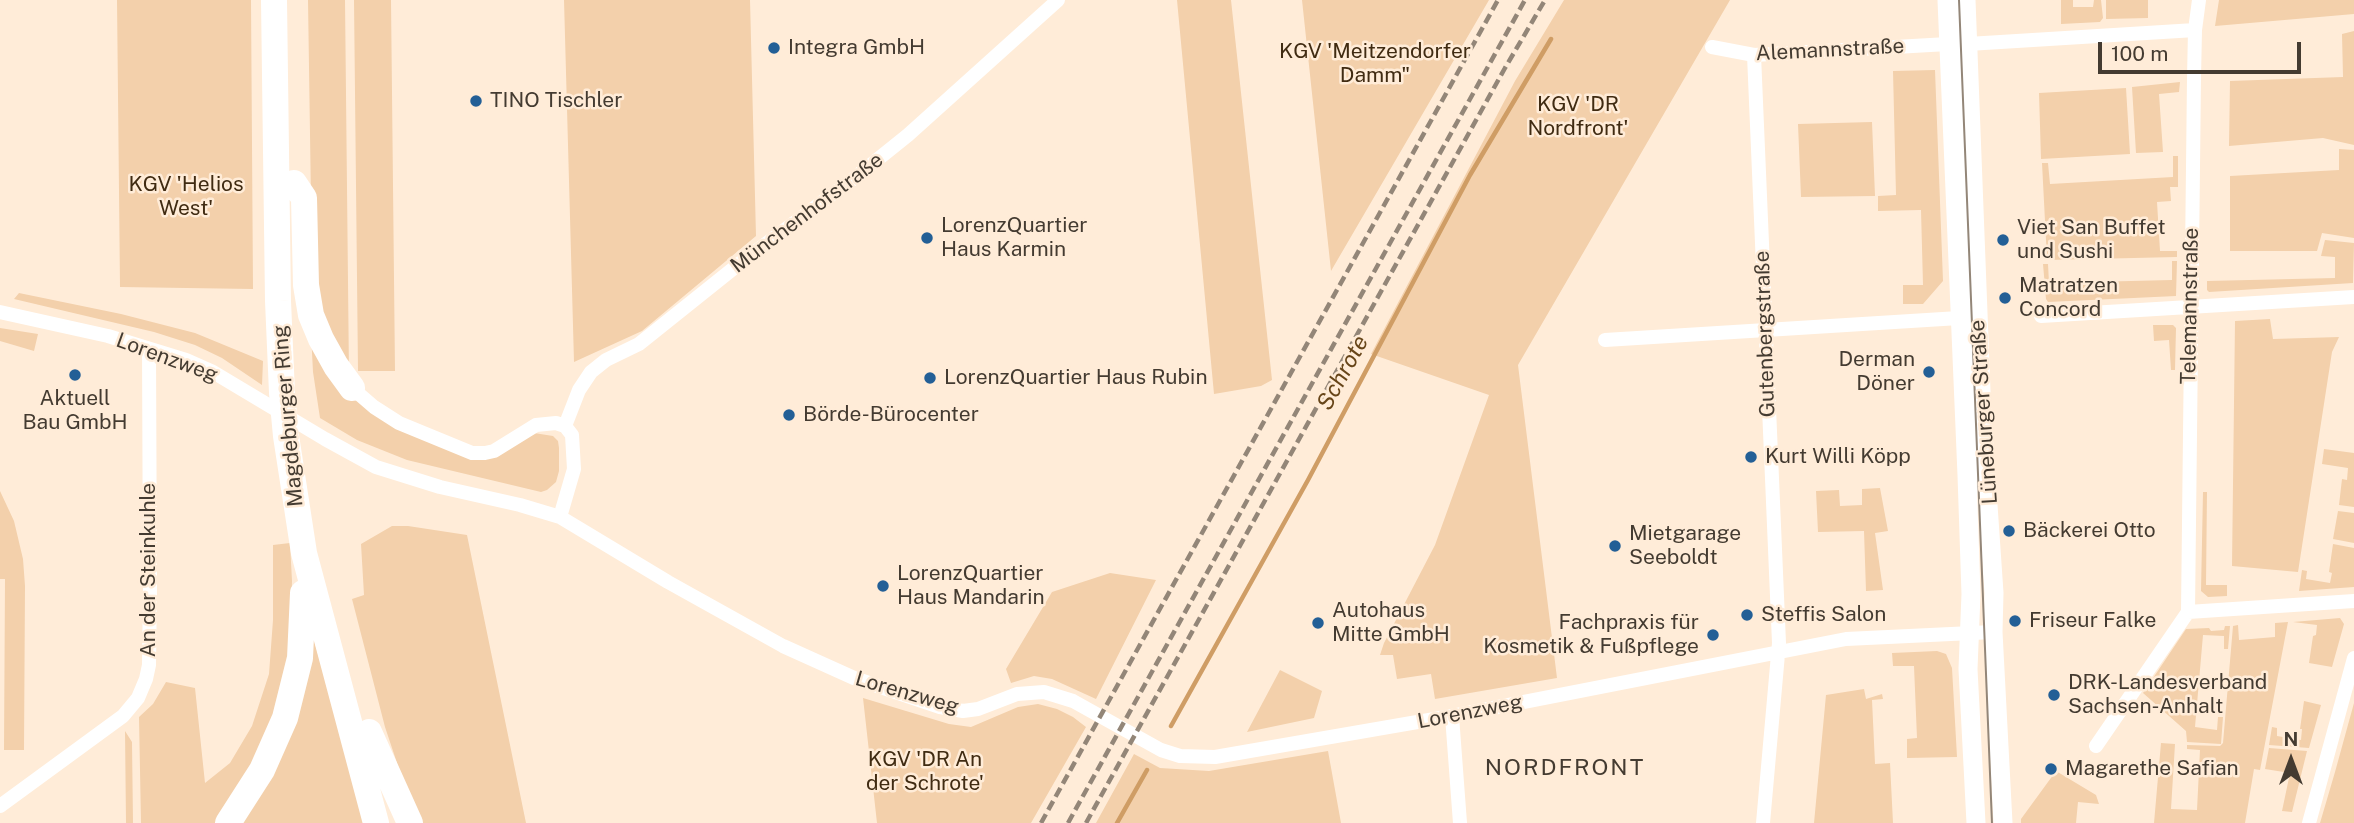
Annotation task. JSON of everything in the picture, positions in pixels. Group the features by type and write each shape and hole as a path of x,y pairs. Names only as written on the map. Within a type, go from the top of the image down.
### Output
{"highway":[{"name":"Magdeburger Ring","path":"274,0 278,301 282,394 291,476 304,553 376,823"},
{"name":"Magdeburger Ring","path":"292,0 298,355 305,448 330,586 394,823"},
{"path":"294,183 304,198 306,285 312,315 321,339 352,388"},
{"path":"228,823 267,760 281,729 291,696 302,639 304,553"},
{"path":"369,732 410,823"}],"main road":[{"name":"Lüneburger Straße","path":"1947,0 1968,489 1968,669 1976,823"},
{"name":"Lüneburger Straße","path":"1966,0 1982,417 1994,593 1993,632 2003,823"}],"street":[{"name":"Münchenhofstraße","path":"565,426 584,380 598,365 639,344 744,260 857,176 908,135 1058,0"},
{"name":"Telemannstraße","path":"2188,612 2189,307 2195,30 2199,0"},
{"path":"1968,44 2195,30"},
{"name":"Alemannstraße","path":"1712,47 1754,55 1948,44"},
{"name":"Gutenbergstraße","path":"1754,55 1779,653 1763,823"},
{"path":"2041,316 2354,298"},
{"name":"Lorenzweg","path":"0,312 149,348 213,372 325,439 365,461 401,476 561,517 668,582 792,650 854,678 948,709 971,710 1017,694 1044,692 1073,701 1161,750 1180,756 1215,757 1452,716 1846,639 1993,632"},
{"path":"1605,340 1959,318"},
{"name":"An der Steinkuhle","path":"0,806 123,716 138,698 146,680 149,665 150,587 149,348"},
{"path":"352,388 399,423 448,445 480,454 499,448 536,425 556,423 565,426 572,435 574,468 561,517"},
{"path":"2096,746 2188,612 2354,601"},
{"path":"2309,823 2354,658"},
{"path":"1452,716 1460,823"}],"green space":[{"name":"KGV 'Helios West'","path":"117,0 251,0 253,289 120,287"},
{"path":"308,0 345,0 349,376 330,341 312,268"},
{"path":"354,0 391,0 395,371 358,371"},
{"path":"564,0 750,0 756,236 642,331 574,362"},
{"path":"1177,0 1231,0 1272,380 1261,386 1214,394"},
{"name":"KGV 'Meitzendorfer Damm\"","path":"1302,0 1489,0 1331,271"},
{"name":"KGV 'DR Nordfront'","path":"1564,0 1730,0 1518,365 1557,678 1435,699 1431,674 1397,679 1393,655 1380,655 1435,545 1489,395 1371,354 1515,81"},
{"path":"2061,0 2073,0 2073,7 2093,7 2094,0 2101,0 2103,18 2100,22 2061,24"},
{"path":"2106,0 2148,0 2148,18 2106,19"},
{"path":"2219,0 2354,0 2354,14 2215,26"},
{"path":"2354,31 2354,145 2323,138 2229,146 2230,81 2343,77 2342,34"},
{"path":"1935,70 1943,281 1923,304 1903,304 1903,285 1923,285 1921,210 1878,211 1878,196 1896,195 1893,71"},
{"path":"2180,82 2179,92 2159,94 2163,152 2136,153 2132,87"},
{"path":"2126,88 2130,154 2041,159 2039,93"},
{"path":"1872,122 1875,196 1801,197 1798,124"},
{"path":"2339,149 2354,150 2354,238 2322,233 2317,251 2230,251 2230,176 2339,170"},
{"path":"2173,156 2178,156 2178,187 2170,187 2171,201 2157,202 2160,251 2177,251 2177,257 2047,260 2042,163 2048,163 2050,184 2173,177"},
{"path":"2325,240 2354,243 2353,283 2207,290 2207,281 2335,278 2335,257 2321,256"},
{"path":"2172,261 2177,261 2176,296 2048,302 2046,299 2043,264 2048,264 2049,283 2172,280"},
{"path":"19,293 121,314 195,333 263,361 262,385 222,358 195,345 154,332 14,299"},
{"path":"2270,319 2273,339 2339,337 2332,352 2298,572 2232,566 2235,321"},
{"path":"2153,325 2173,325 2176,328 2175,370 2171,370 2169,340 2154,341"},
{"path":"0,328 38,334 34,351 0,341"},
{"path":"311,333 337,378 466,457 534,433 553,436 558,441 559,448 556,482 541,492 407,460 357,440 320,418 313,372"},
{"path":"2324,449 2354,453 2354,507 2339,505 2342,479 2347,480 2348,468 2322,464"},
{"path":"1880,488 1888,531 1875,533 1883,590 1866,591 1864,531 1818,532 1816,491 1839,490 1840,506 1862,505 1862,489"},
{"path":"0,491 14,521 23,559 24,750 4,750 5,579 0,579"},
{"path":"2203,492 2207,492 2206,585 2227,585 2227,596 2208,597 2201,591"},
{"path":"2338,511 2354,513 2354,543 2333,539"},
{"path":"392,526 467,535 526,823 421,823 385,727 352,599 364,595 361,544"},
{"path":"290,543 290,656 273,727 219,823 141,823 139,717 153,704 166,682 195,688 205,783 230,763 252,726 269,674 273,620 273,545"},
{"path":"2333,544 2354,548 2354,587 2299,591 2302,570 2307,571 2306,579 2330,583"},
{"path":"1110,573 1156,580 1096,699 1052,679 1034,676 1011,683 1006,669 1052,592"},
{"path":"2340,618 2344,624 2332,667 2309,663 2317,625 2293,622"},
{"path":"2288,622 2260,770 2254,769 2245,823 2154,823 2161,743 2175,744 2171,809 2197,810 2200,750 2187,749 2187,745 2220,746 2223,743 2233,626 2238,625 2239,640 2275,637 2275,623"},
{"path":"2225,626 2230,626 2228,649 2224,649 2224,636 2203,635 2195,727 2217,730 2218,717 2223,717 2221,744 2187,742 2186,731 2143,693 2186,629 2224,630"},
{"path":"311,630 367,823 238,823"},
{"path":"1937,651 1946,654 1952,668 1957,757 1907,758 1907,739 1917,738 1914,666 1893,666 1892,653"},
{"path":"1280,670 1322,691 1314,718 1247,732"},
{"path":"1864,689 1866,699 1882,694 1883,699 1872,700 1875,764 1890,763 1893,823 1814,823 1826,695"},
{"name":"KGV 'DR An der Schrote'","path":"863,698 949,724 971,727 1018,707 1038,704 1057,709 1086,727 1031,823 877,823"},
{"path":"2304,701 2321,705 2309,748 2269,745 2272,727 2277,728 2277,736 2301,740"},
{"path":"2354,703 2354,823 2320,823 2335,772"},
{"path":"125,731 132,742 133,823 126,823"},
{"path":"2269,748 2307,751 2292,812 2282,811 2290,773 2265,769"},
{"path":"1328,751 1341,823 1096,823 1134,754 1160,768 1209,771"},
{"path":"2056,771 2096,795 2099,804 2078,802 2076,823 2021,823 2021,819"}],"waterway":[{"name":"Schrote","path":"1171,726 1308,480 1470,175 1551,39"},
{"name":"Schrote","path":"1117,823 1147,770"}],"tram line":[{"path":"1959,0 1992,823"}],"railway":[{"path":"1041,823 1498,0"},
{"path":"1068,823 1525,0"},
{"path":"1086,823 1545,0"}],"place":[{"name":"Integra GmbH","path":"774,48"},
{"name":"TINO Tischler","path":"476,101"},
{"name":"LorenzQuartier Haus Karmin","path":"927,238"},
{"name":"Viet San Buffet und Sushi","path":"2003,240"},
{"name":"Matratzen Concord","path":"2005,298"},
{"name":"Derman Döner","path":"1929,372"},
{"name":"Aktuell Bau GmbH","path":"75,375"},
{"name":"LorenzQuartier Haus Rubin","path":"930,378"},
{"name":"Börde-Bürocenter","path":"789,415"},
{"name":"Kurt Willi Köpp","path":"1751,457"},
{"name":"Bäckerei Otto","path":"2009,531"},
{"name":"Mietgarage Seeboldt","path":"1615,546"},
{"name":"LorenzQuartier Haus Mandarin","path":"883,586"},
{"name":"Steffis Salon","path":"1747,615"},
{"name":"Friseur Falke","path":"2015,621"},
{"name":"Autohaus Mitte GmbH","path":"1318,623"},
{"name":"Fachpraxis für Kosmetik & Fußpflege","path":"1713,635"},
{"name":"DRK-Landesverband Sachsen-Anhalt","path":"2054,695"},
{"name":"Magarethe Safian","path":"2051,769"}],"district":[{"name":"NORDFRONT","path":"1565,768"}]}
